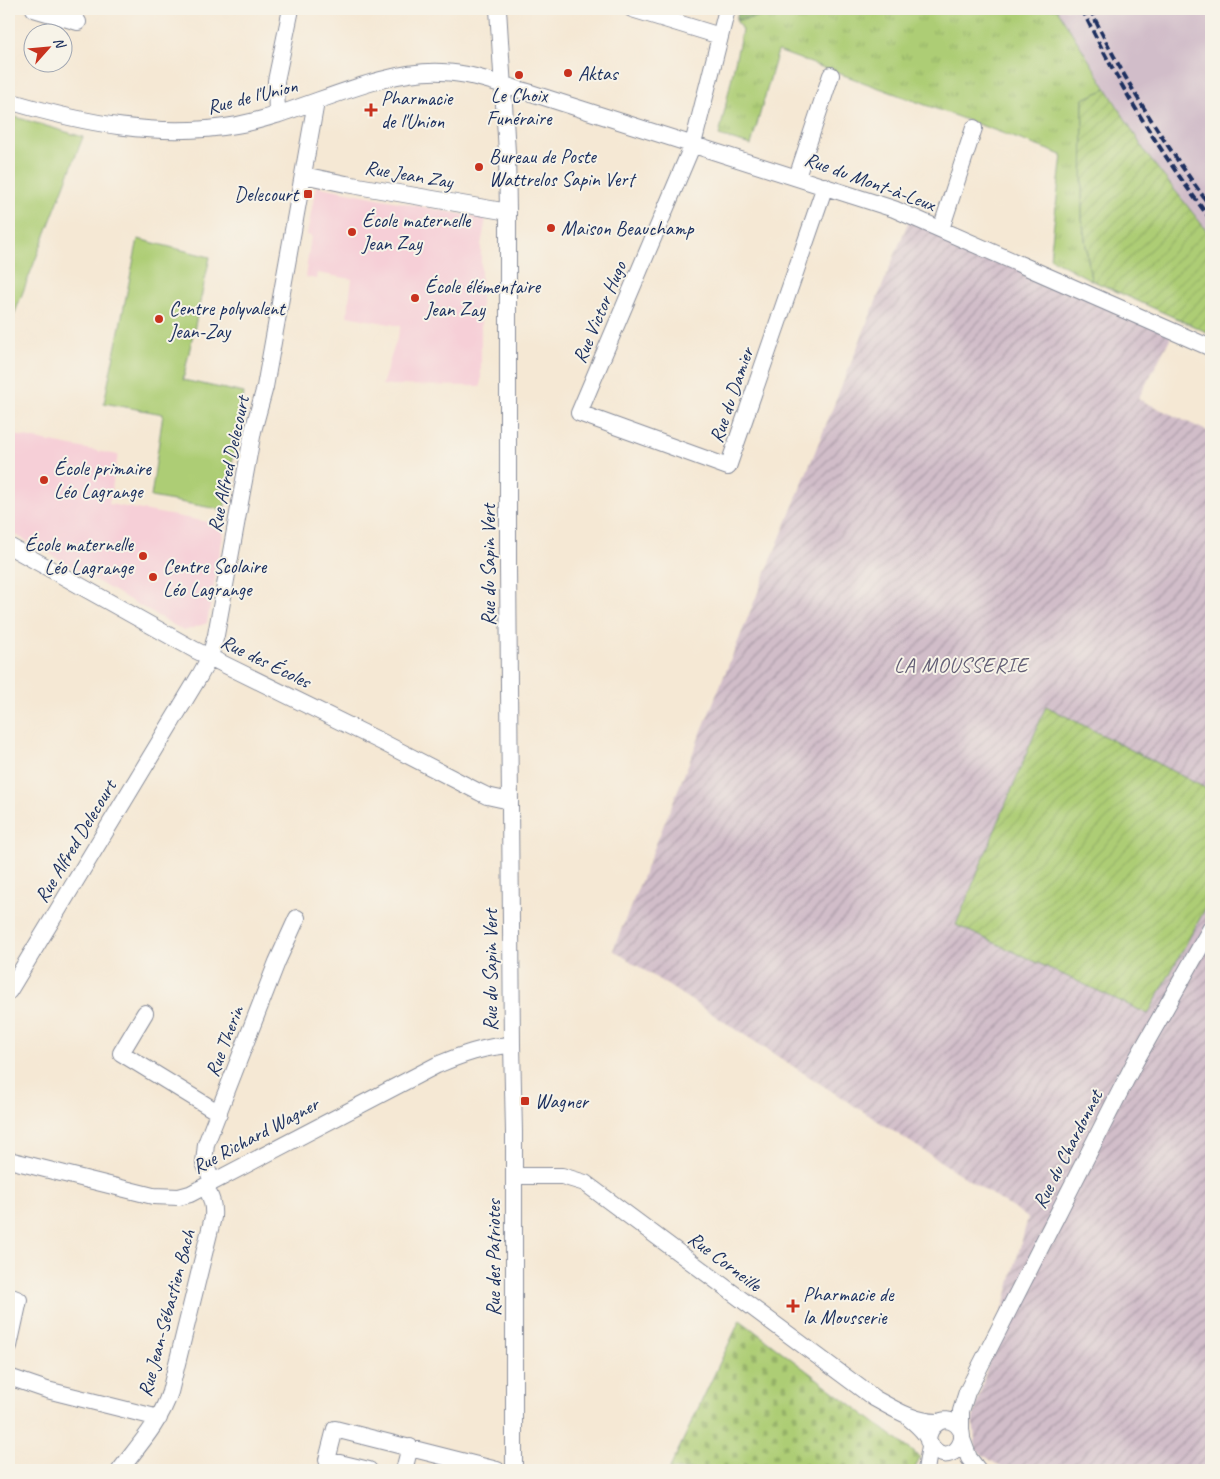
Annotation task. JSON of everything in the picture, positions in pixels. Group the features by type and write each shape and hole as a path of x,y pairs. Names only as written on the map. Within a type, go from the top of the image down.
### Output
{"street":[{"path":"34,9 78,22"},
{"path":"277,115 276,81 291,9"},
{"name":"Rue du Sapin Vert","path":"498,9 508,212 512,1045"},
{"path":"632,9 720,36"},
{"name":"Rue Victor Hugo","path":"579,413 694,144 727,9"},
{"name":"Rue de l'Union","path":"9,101 94,122 158,130 208,129 236,125 277,115 380,81 427,72 453,73 503,85"},
{"path":"797,177 831,75"},
{"name":"Rue du Mont-à-Leux","path":"503,85 894,209 1211,348"},
{"name":"Rue Alfred Delecourt","path":"9,991 210,657 219,618 253,431 266,387 316,102"},
{"path":"941,229 974,128"},
{"name":"Rue Jean Zay","path":"303,175 508,212"},
{"name":"Rue du Damier","path":"579,413 728,467 826,186"},
{"name":"Rue des Écoles","path":"9,546 210,657 487,796 510,801"},
{"name":"Rue Therin","path":"209,1184 204,1163 206,1144 277,962 297,918"},
{"name":"Rue du Chardonnet","path":"961,1435 961,1411 967,1392 1135,1062 1211,928"},
{"path":"145,1013 121,1053 219,1112"},
{"name":"Rue des Patriotes","path":"512,1045 514,1470"},
{"name":"Rue Richard Wagner","path":"9,1160 166,1198 179,1197 190,1194 437,1065 470,1052 512,1045"},
{"name":"Rue Corneille","path":"514,1176 562,1176 585,1183 860,1389 901,1412 922,1420 940,1421"},
{"name":"Rue Jean-Sébastien Bach","path":"120,1470 158,1418 170,1392 213,1217 214,1207 209,1184"},
{"path":"9,1296 19,1300 9,1346"},
{"path":"9,1377 47,1390 158,1418"},
{"name":"Rue du Chardonnet","path":"940,1421 967,1392"},
{"name":"Rue Corneille","path":"901,1412 918,1425 938,1449 973,1470"},
{"path":"928,1470 938,1449 930,1430 940,1421 954,1423 961,1435 969,1458 978,1470"},
{"path":"370,1470 327,1460 335,1429 497,1470"},
{"path":"938,1449 957,1449 961,1435"},
{"path":"404,1470 410,1447"}],"shaded area":[{"path":"1057,9 1211,9 1211,236 1147,155"},
{"name":"École élémentaire Jean Zay","path":"316,186 486,219 481,245 481,386 382,385 401,326 347,316 352,279 317,273 316,279 305,277 311,236 307,235"},
{"path":"909,220 1174,331 1138,399 1211,433 1211,1470 1005,1470 976,1450 973,1419 1028,1218 613,950"},
{"name":"Centre Scolaire Léo Lagrange","path":"9,434 118,455 109,504 225,525 207,623 184,631 9,531"}],"green space":[{"path":"739,9 818,9 736,20"},
{"path":"818,9 1057,9 1107,89 1083,99 1082,218 1091,280 1050,258 1062,155 778,51 751,145 719,136 742,30 736,20"},
{"path":"1107,89 1147,155 1211,236 1211,334 1091,280 1082,218 1083,99"},
{"path":"9,115 83,137 9,328"},
{"name":"Centre polyvalent Jean-Zay","path":"138,239 210,257 183,380 244,393 224,510 151,497 163,414 104,403"},
{"path":"1046,706 1211,791 1211,898 1148,1014 956,925"},
{"path":"740,1320 920,1457 914,1470 669,1470"}],"railway":[{"path":"1082,9 1110,64 1141,118 1211,220"},
{"path":"1090,9 1116,61 1146,111 1177,160 1211,207"}],"place":[{"name":"Aktas","path":"568,73"},
{"name":"Le Choix Funéraire","path":"519,75"},
{"name":"Pharmacie de l'Union","path":"371,110"},
{"name":"Bureau de Poste Wattrelos Sapin Vert","path":"479,167"},
{"name":"Delecourt","path":"308,194"},
{"name":"Maison Beauchamp","path":"551,228"},
{"name":"École maternelle Jean Zay","path":"352,232"},
{"name":"École élémentaire Jean Zay","path":"415,298"},
{"name":"Centre polyvalent Jean-Zay","path":"159,319"},
{"name":"École primaire Léo Lagrange","path":"44,480"},
{"name":"École maternelle Léo Lagrange","path":"143,556"},
{"name":"Centre Scolaire Léo Lagrange","path":"153,577"},
{"name":"Wagner","path":"525,1101"},
{"name":"Pharmacie de la Mousserie","path":"793,1306"}],"district":[{"name":"LA MOUSSERIE","path":"961,665"}]}
